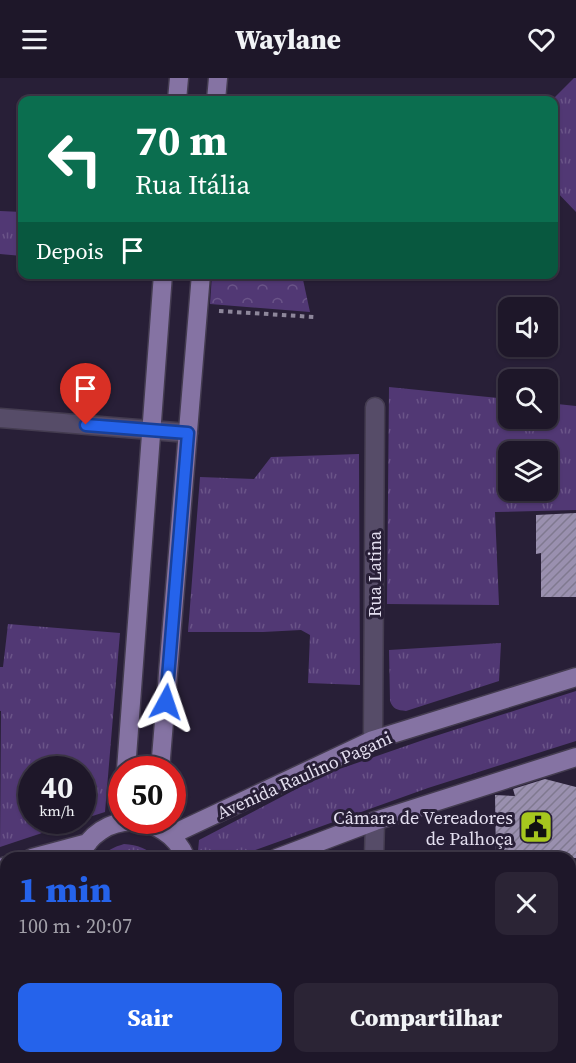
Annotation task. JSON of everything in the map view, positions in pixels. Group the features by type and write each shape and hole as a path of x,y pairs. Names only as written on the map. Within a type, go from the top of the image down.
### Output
{"main road":[{"path":"177,96 179,78"},
{"path":"216,96 218,78"},
{"path":"127,756 163,279"},
{"path":"161,756 201,279"},
{"name":"Avenida Raulino Pagani","path":"186,817 373,740 576,677"},
{"path":"293,852 375,821 576,757"},
{"path":"84,850 98,833 108,827"},
{"path":"168,834 184,852"}],"street":[{"name":"Rua Latina","path":"373,740 375,407"},
{"path":"0,418 188,433"},
{"path":"374,852 375,821"}],"path":[{"path":"198,309 314,317"}],"green space":[{"path":"576,78 576,212 558,193 558,96 556,96"},
{"path":"0,211 18,212 18,256 0,254"},
{"path":"212,279 303,279 310,312 210,304"},
{"path":"389,387 498,398 498,429 558,429 558,404 576,406 576,510 495,512 499,605 387,604"},
{"path":"359,454 360,685 308,683 310,635 301,630 188,632 200,477 254,479 271,457"},
{"path":"8,624 120,633 105,812 96,815 96,756 18,756 18,834 39,834 0,847 0,667 3,667"},
{"path":"501,643 499,681 406,711 392,706 389,650"},
{"path":"576,691 576,741 428,788 250,852 198,851 199,840 325,774"},
{"path":"124,844 134,845 149,852 106,852"}],"building":[{"path":"576,513 576,597 541,597 541,553 536,554 536,515"},
{"name":"Câmara de Vereadores de Palhoça","path":"545,779 576,787 576,852 496,852 495,795 515,796 513,789"}],"place":[{"name":"Câmara de Vereadores de Palhoça","path":"536,827"}],"route":[{"path":"86,425 188,433 166,702"}]}
